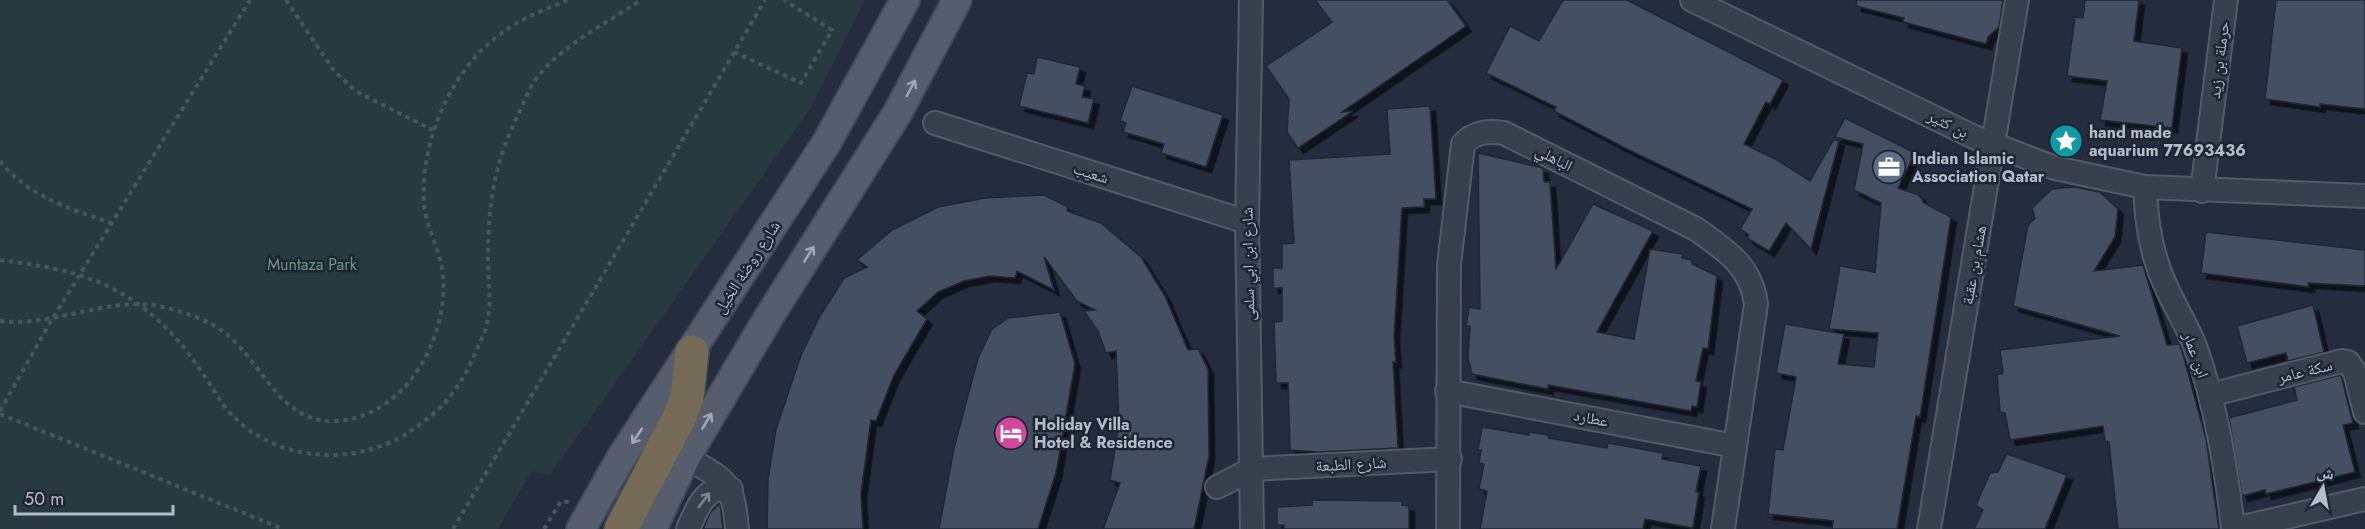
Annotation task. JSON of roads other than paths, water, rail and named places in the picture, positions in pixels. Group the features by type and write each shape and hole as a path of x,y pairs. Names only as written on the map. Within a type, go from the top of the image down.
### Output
{"highway":[{"path":"621,529 680,418 687,398 692,352"}],"main road":[{"name":"شارع روضة الخيل","path":"581,529 621,458 692,352 826,142 905,0"},
{"path":"652,529 686,457 767,320 898,112 957,0"}],"street":[{"name":"شارع ابن ابي سلمى","path":"1251,0 1247,222 1252,529"},
{"name":"هشام بن عقبة","path":"1929,529 2018,0"},
{"name":"حرملة بن زيد","path":"2202,191 2226,0"},
{"name":"بن كثير","path":"1698,2 1994,146 2055,168 2145,187 2365,196"},
{"name":"شعيب","path":"935,123 1247,222"},
{"name":"الباهلي","path":"1448,529 1449,265 1463,144 1477,134 1490,131 1504,134 1696,229 1724,249 1749,274 1754,286 1756,304 1723,529"},
{"name":"ابن عمار","path":"2145,187 2156,263 2194,346 2210,395 2227,478 2233,529"},
{"name":"سكة عامر","path":"2210,395 2348,362 2355,372 2365,412"},
{"name":"عطارد","path":"1447,391 1735,446"},
{"path":"686,457 721,478 731,489 735,498 737,529"},
{"name":"شارع الطبعة","path":"1252,469 1450,459"},
{"path":"1217,487 1252,469"},
{"path":"688,529 704,497 718,489 731,489"},
{"path":"2233,529 2365,499"}],"place":[{"name":"hand made aquarium 77693436","path":"2066,141"},
{"name":"Indian Islamic Association Qatar","path":"1889,167"},
{"name":"Holiday Villa Hotel & Residence","path":"1011,433"}],"park label":[{"name":"Muntaza Park","path":"312,264"}]}
